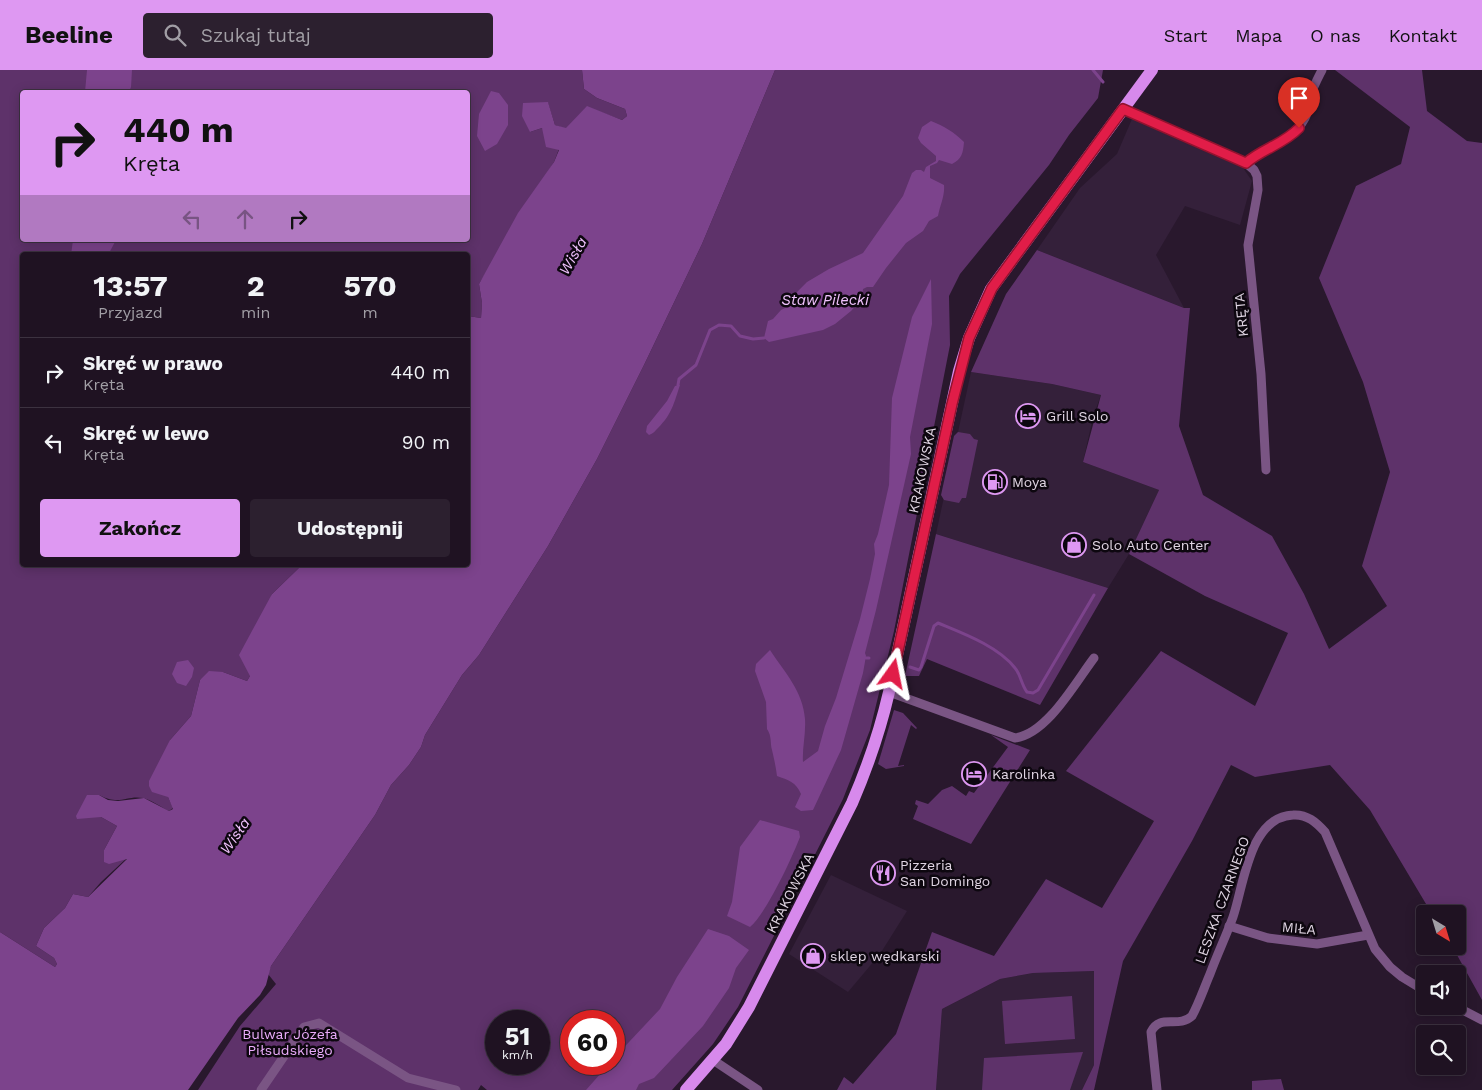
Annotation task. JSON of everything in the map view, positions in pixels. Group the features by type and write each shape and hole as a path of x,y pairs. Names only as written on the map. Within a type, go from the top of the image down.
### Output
{"main road":[{"name":"KRAKOWSKA","path":"686,1090 726,1044 749,1007 852,803 876,743 889,692 952,404 969,338 992,288 1152,70"}],"street":[{"path":"1123,109 1246,163 1281,142 1299,128 1306,117 1310,96 1322,70"},
{"name":"KRĘTA","path":"1246,163 1254,170 1257,176 1258,190 1248,245 1261,374 1266,470"},
{"path":"889,692 1015,738 1024,736 1045,722 1094,658"},
{"name":"LESZKA CZARNEGO","path":"1157,1090 1151,1032 1155,1024 1159,1022 1183,1022 1192,1016 1229,926 1257,839 1272,822 1281,817 1297,815 1315,821 1325,832 1375,949 1390,967 1416,986"},
{"name":"MIŁA","path":"1229,926 1268,938 1317,944 1368,935"},
{"path":"1466,1012 1482,1020"},
{"path":"261,1090 304,1026 319,1023 408,1078 452,1090"},
{"path":"713,1060 758,1090"}],"shaded area":[{"path":"1132,119 1243,168 1252,181 1240,225 1185,206 1156,255 1184,308 1037,250 1080,188 1117,154"},
{"path":"971,372 1052,384 1101,395 1093,417 1083,462 1159,490 1129,554 1108,588 936,534"},
{"path":"831,875 907,911 880,954 848,992 789,954"},
{"path":"1095,971 1094,1065 1082,1090 936,1090 942,1009 1000,979 1033,973"}],"green space":[{"path":"0,70 582,70 584,89 597,98 625,109 627,116 622,120 587,107 566,129 555,125 548,103 530,132 542,128 559,149 554,162 479,284 482,303 481,318 470,316 470,252 20,252 20,567 300,567 272,594 250,676 247,681 223,672 200,680 191,716 170,740 168,797 173,808 169,811 143,798 112,800 99,795 101,817 117,826 104,850 128,857 88,897 73,894 65,908 44,928 36,946 54,958 57,964 55,967 0,932"},
{"name":"Bulwar Józefa Piłsudskiego","path":"775,70 1103,70 1098,98 1069,135 1049,165 960,274 949,296 950,345 894,631 870,730 843,799 738,1007 713,1044 672,1090 487,1090 481,1085 478,1090 198,1090 240,1026 276,984 268,974 271,966 375,815 391,785 409,765 421,747 425,735 462,675 479,655 548,546 597,459 702,244"},
{"path":"1335,70 1422,70 1427,111 1467,141 1482,143 1482,1000 1466,971 1466,965 1463,965 1457,955 1466,955 1466,905 1427,905 1370,810 1330,765 1255,777 1231,765 1192,841 1123,961 1094,1090 1082,1090 1094,1065 1094,971 1033,973 1000,979 942,1009 936,1090 837,1090 844,1077 853,1084 896,1034 932,932 994,956 1046,879 1102,908 1154,821 1066,771 1161,651 1255,706 1288,633 1205,596 1129,554 1159,490 1083,462 1101,395 1052,384 971,372 1006,294 1037,250 1184,308 1190,308 1179,426 1203,495 1272,536 1304,594 1329,649 1387,606 1362,566 1390,472 1363,382 1319,278 1356,186 1401,164 1410,127"},
{"path":"958,432 970,434 974,439 978,440 966,498 962,498 959,503 944,500 941,495 954,436"},
{"path":"936,534 1108,588 1040,705 927,659 919,676 905,676"},
{"path":"894,710 903,713 917,728 911,725 898,766 904,766 886,769 878,764"},
{"path":"991,735 1030,750 971,844 913,819 918,806 915,804 916,800 928,804 942,790 952,786 966,796 969,791 974,793 1008,747"},
{"path":"1072,996 1075,1039 1005,1044 1002,1001"},
{"path":"1083,1052 1070,1090 982,1090 984,1058"},
{"path":"1281,1079 1284,1090 1252,1090 1252,1081"}],"water":[{"path":"87,70 132,70 130,90 85,90"},
{"name":"Wisła","path":"582,70 775,70 702,244 597,459 548,546 479,655 462,675 425,735 421,747 409,765 391,785 375,815 271,966 266,985 260,995 238,1018 188,1090 0,1090 0,932 55,967 57,964 54,958 36,946 44,928 65,908 73,894 88,897 127,859 109,864 104,862 104,850 117,826 101,817 77,819 76,816 87,795 99,795 108,800 118,801 144,798 169,811 173,809 168,797 152,792 149,781 170,740 191,716 200,680 209,671 223,672 247,681 250,676 239,655 272,594 300,567 470,567 470,316 481,318 482,303 479,284 518,213 554,162 559,150 546,147 542,128 530,132 522,116 523,103 548,102 555,125 566,128 587,106 622,120 627,116 625,109 597,98 584,89"},
{"path":"491,91 499,93 508,105 508,125 497,144 485,151 477,136 479,114"},
{"name":"Staw Pilecki","path":"931,121 949,130 964,142 958,160 952,164 939,160 930,166 930,178 944,185 938,216 929,221 923,231 906,243 873,287 863,289 862,299 835,324 823,330 769,342 764,338 768,321 773,319 781,310 791,305 795,294 807,282 863,253 903,196 912,173 916,170 924,172 926,167 936,161 936,156 918,138 922,127"},
{"path":"73,242 115,242 110,252 71,252"},
{"path":"931,279 932,324 910,437 911,454 865,653 863,673 841,750 813,810 801,811 795,807 801,794 797,787 777,776 767,729 766,702 755,671 756,664 770,650 797,691 804,709 805,719 803,762 818,751 860,619 875,554 874,544 889,485 892,398 912,317"},
{"path":"680,385 672,408 663,423 649,435 646,432 647,426 667,401 675,386"},
{"path":"188,660 194,668 192,677 186,686 177,683 172,674 177,662"},
{"path":"760,820 799,831 800,837 771,898 750,927 727,916 732,902 740,847"},
{"path":"708,929 729,936 749,950 736,968 729,988 703,1026 654,1078 639,1084 636,1090 586,1090 599,1075 625,1075 625,1046 660,1009 677,977"}],"waterway":[{"path":"1093,70 1103,82"},
{"path":"678,385 679,379 696,365 710,330 719,325 731,326 740,336 753,339 764,338"},
{"path":"910,667 919,670 921,667 934,626 938,623 979,641 999,653 1017,671 1027,692 1033,693 1038,690 1094,595"}],"place":[{"name":"Grill Solo","path":"1028,416"},
{"name":"Moya","path":"995,482"},
{"name":"Solo Auto Center","path":"1074,545"},
{"name":"Karolinka","path":"974,774"},
{"name":"Pizzeria San Domingo","path":"883,873"},
{"name":"sklep wędkarski","path":"813,956"}],"route":[{"path":"893,674 959,371 969,338 992,288 1123,109 1246,163 1269,150 1299,128"}]}
